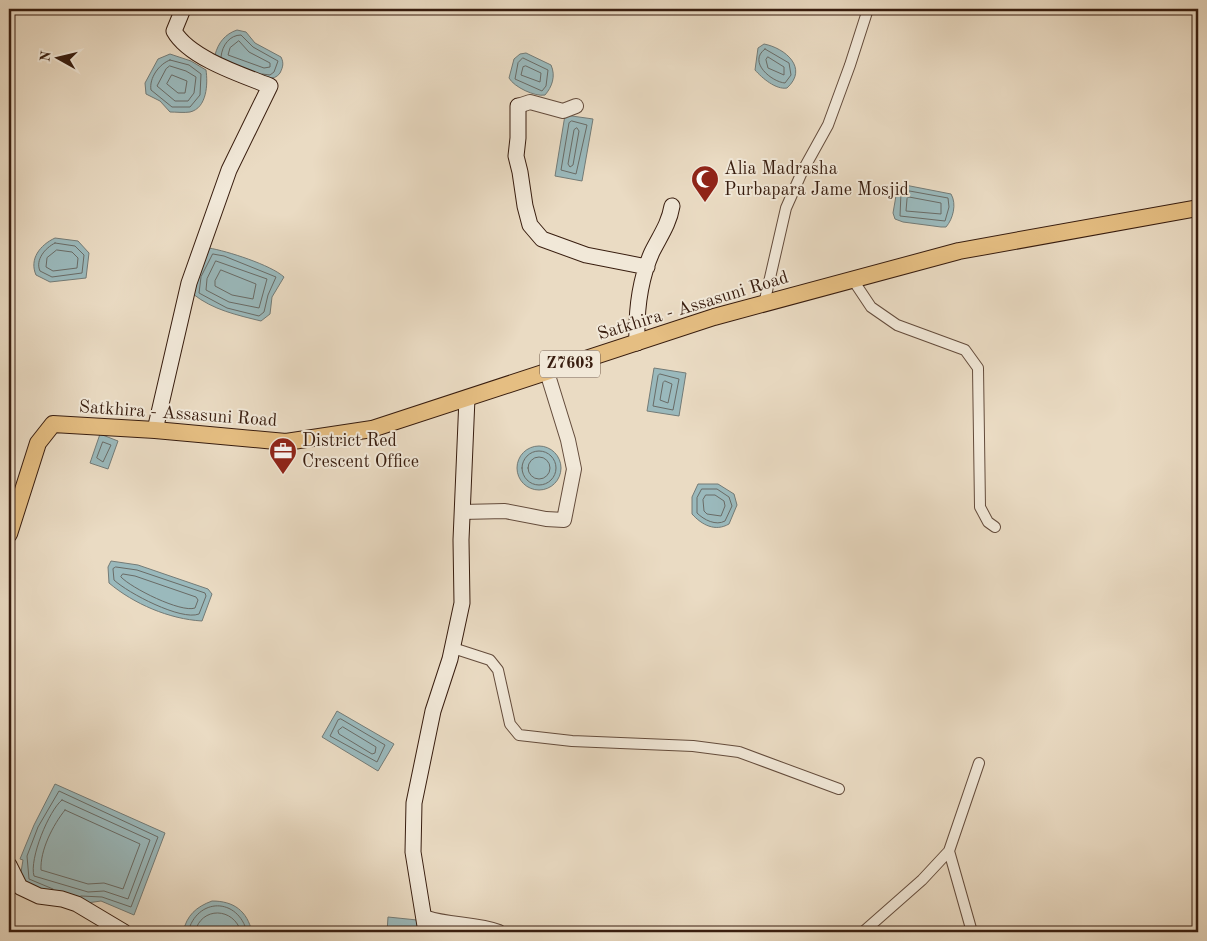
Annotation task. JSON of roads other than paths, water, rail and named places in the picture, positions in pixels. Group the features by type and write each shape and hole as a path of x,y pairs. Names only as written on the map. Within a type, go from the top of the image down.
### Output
{"main road":[{"path":"155,430 189,283 229,170 270,86 218,66 178,38 174,31 183,9"},
{"path":"518,106 516,156 530,225 542,239 586,255 647,266"},
{"path":"637,343 638,315 647,266 669,221 672,206"},
{"name":"Satkhira - Assasuni Road","path":"9,534 38,443 53,424 155,430 286,442 372,429 764,304 959,251 1198,208"},
{"path":"425,925 413,852 414,803 432,711 452,648 462,603 462,512 467,398"},
{"path":"9,864 20,887 39,896 62,899 77,904 124,932"}],"street":[{"path":"764,304 786,208 802,172 828,125 868,9"},
{"path":"518,106 530,102 563,111 576,106"},
{"path":"854,280 871,307 897,325 966,350 978,368 980,507 988,522 995,527"},
{"path":"462,512 505,511 546,519 564,520 574,469 568,440 547,372"},
{"path":"452,648 490,660 498,670 510,724 519,735 572,741 693,746 738,752 838,789"},
{"path":"863,932 922,880 949,851 979,763"},
{"path":"949,851 972,932"},
{"path":"425,925 435,921 482,926 499,932"}],"water":[{"path":"237,30 246,32 255,43 281,57 283,65 280,73 275,77 258,77 215,55 223,40"},
{"path":"764,44 780,50 792,60 796,73 793,81 787,88 778,87 765,80 755,70 758,48"},
{"path":"526,53 551,65 552,81 545,95 525,91 515,85 509,78 514,59 520,54"},
{"path":"170,54 191,61 206,70 205,95 196,110 190,112 170,112 160,101 146,94 145,83 158,59"},
{"path":"565,115 593,119 582,181 555,176"},
{"path":"905,185 951,194 954,202 953,211 951,220 946,227 903,222 895,219 893,213 898,186"},
{"path":"55,238 78,241 89,253 86,278 50,282 36,275 34,263 37,253 45,244"},
{"path":"209,248 259,263 284,277 272,297 270,314 261,321 217,308 193,294"},
{"path":"654,368 686,373 679,416 647,411"},
{"path":"100,434 118,441 108,469 90,463"},
{"path":"539,446 551,450 557,456 561,468 557,480 551,486 539,490 527,486 521,480 517,468 521,456 527,450"},
{"path":"698,484 718,484 734,494 737,505 729,524 719,527 709,526 692,514 692,497"},
{"path":"111,561 138,565 208,589 212,594 202,621 165,614 129,598 109,583 108,567"},
{"path":"337,711 394,744 378,771 322,737"},
{"path":"55,784 165,833 134,915 101,901 87,903 53,894 24,882 21,872 23,860 20,859 34,825"},
{"path":"212,901 233,905 247,918 252,932 183,932 193,912"},
{"path":"388,917 417,920 421,932 387,932"}],"place":[{"name":"Alia Madrasha Purbapara Jame Mosjid","path":"705,203"},
{"name":"District Red Crescent Office","path":"283,475"}]}
